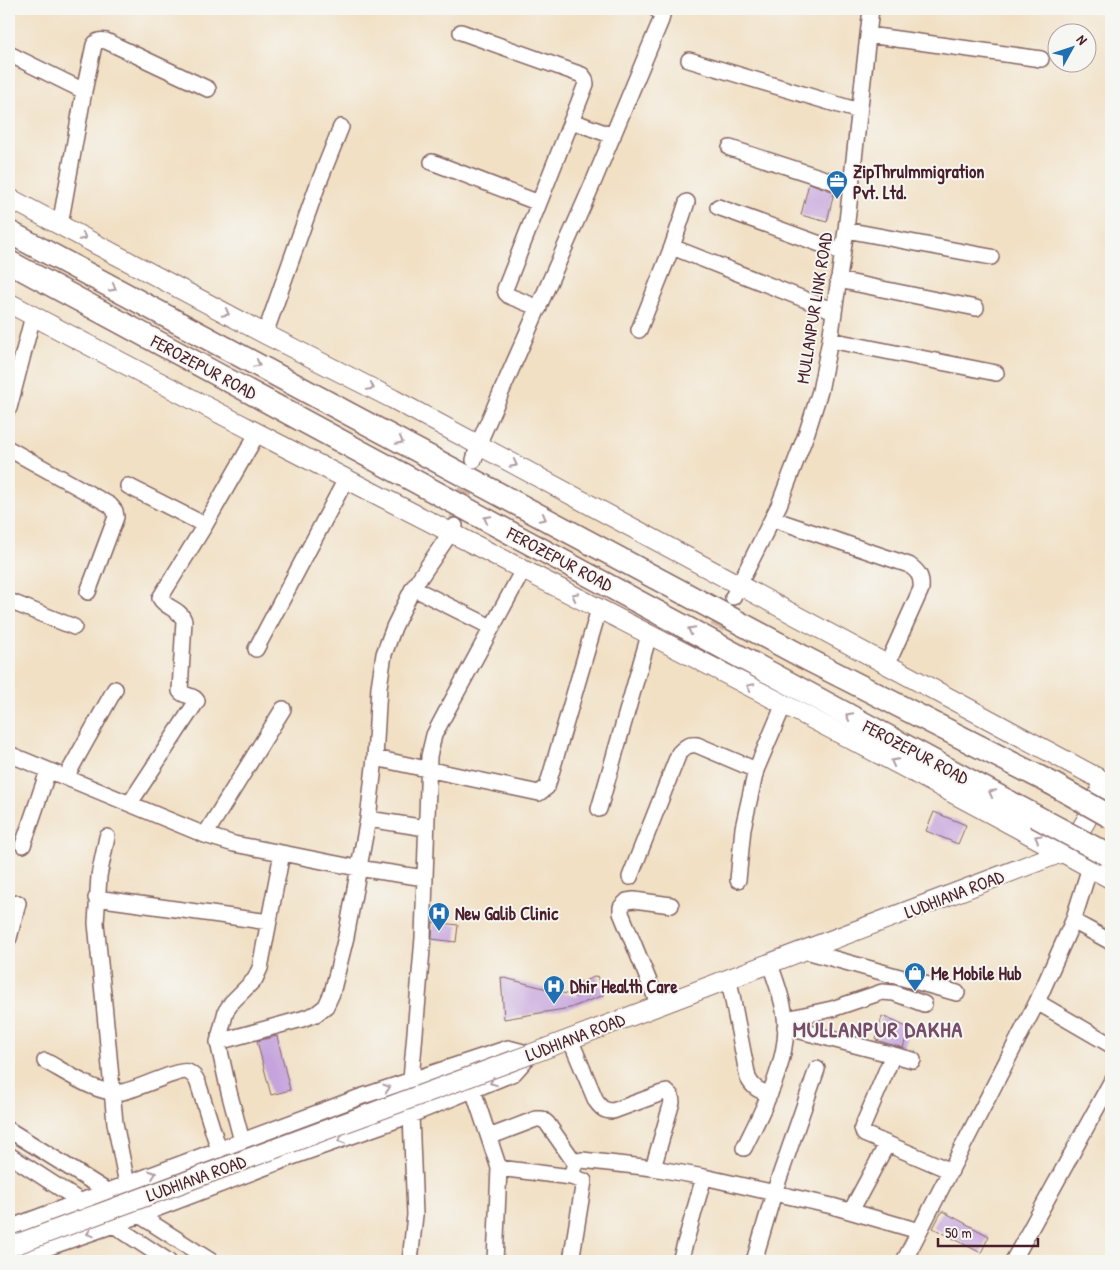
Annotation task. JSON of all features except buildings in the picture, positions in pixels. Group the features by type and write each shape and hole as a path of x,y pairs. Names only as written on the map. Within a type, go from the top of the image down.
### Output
{"highway":[{"path":"9,232 801,656 1050,782 1111,817"},
{"name":"FEROZEPUR ROAD","path":"9,262 1035,816 1103,859"}],"main road":[{"path":"9,198 266,334 366,384 476,452 736,591 887,665 1108,783"},
{"path":"9,303 257,434 346,479 453,529 523,570 649,635 703,657 784,704 1063,852 1103,859 1111,879"},
{"name":"LUDHIANA ROAD","path":"9,1247 729,980 1063,852 1072,844 1088,820 1108,783"}],"street":[{"path":"476,452 613,136 661,20 662,15 656,9"},
{"name":"MULLANPUR LINK ROAD","path":"736,591 773,519 807,432 820,391 830,340 846,230 872,9"},
{"path":"461,32 582,75 585,79 586,84 505,290 509,296 539,308"},
{"path":"868,35 1041,59"},
{"path":"60,225 84,91 94,45 97,41 106,41 208,90"},
{"path":"9,54 84,91"},
{"path":"689,60 859,111"},
{"path":"572,120 613,136"},
{"path":"266,334 317,187 341,127"},
{"path":"730,148 850,186"},
{"path":"432,162 539,203"},
{"path":"639,330 672,247 686,202"},
{"path":"718,207 842,252"},
{"path":"846,230 991,257"},
{"path":"672,247 834,311"},
{"path":"838,280 976,308"},
{"path":"9,408 33,316"},
{"path":"830,340 996,374"},
{"path":"130,802 197,701 194,697 180,691 183,615 160,598 205,525 257,434"},
{"path":"9,449 110,505 115,511 116,517 88,592"},
{"path":"256,649 346,479"},
{"path":"128,486 205,525"},
{"path":"773,519 909,565 917,570 922,579 921,589 887,665"},
{"path":"218,1042 316,1014 326,1006 332,993 346,937 368,819 375,758 379,687 384,654 394,627 413,588 453,529"},
{"path":"411,1080 420,980 429,756 434,735 523,570"},
{"path":"413,588 491,627"},
{"path":"9,601 74,627"},
{"path":"375,758 539,793 543,792 546,788 599,609"},
{"path":"599,809 649,635"},
{"path":"66,778 114,688"},
{"path":"738,880 743,828 756,770 784,704"},
{"path":"205,835 283,709"},
{"path":"630,877 684,747 690,744 697,745 756,770"},
{"path":"9,754 130,802 205,835 234,844 358,868 425,878"},
{"path":"24,845 48,771"},
{"path":"368,819 426,828"},
{"path":"107,837 96,898 96,923 116,1131 127,1184"},
{"path":"242,1141 218,1042 226,1012 255,980 260,968 282,853"},
{"path":"904,1261 1037,1002 1103,859"},
{"path":"96,898 269,922"},
{"path":"659,1006 621,913 622,907 627,901 671,904"},
{"path":"9,938 18,903"},
{"path":"1073,921 1111,942"},
{"path":"806,951 957,993"},
{"path":"744,1148 770,1094 780,1067 785,1023 770,964"},
{"path":"729,980 748,1078 752,1086 759,1091 770,1094"},
{"path":"785,1023 882,992 894,993 924,1004"},
{"path":"1037,1002 1111,1045"},
{"path":"785,1023 913,1060"},
{"path":"570,1039 596,1101 605,1111 613,1111 662,1093 667,1092 671,1096 672,1102 653,1168"},
{"path":"9,1228 360,1097 508,1048 531,1054 514,1073 473,1090 114,1225 9,1261"},
{"path":"893,1055 862,1128 864,1134 951,1171"},
{"path":"45,1061 98,1089 112,1094 145,1086 179,1071 187,1071 194,1076 198,1083 219,1150"},
{"path":"754,1261 774,1193 817,1069"},
{"path":"1013,1261 1111,1082"},
{"path":"473,1090 499,1168 495,1261"},
{"path":"411,1114 415,1215 414,1259"},
{"path":"489,1136 536,1119 547,1123 573,1170 584,1183 571,1261"},
{"path":"9,1130 107,1191"},
{"path":"851,1211 887,1144"},
{"path":"9,1156 81,1201 168,1261"},
{"path":"499,1168 573,1170 582,1160 653,1168 704,1177 851,1211 920,1231"},
{"path":"54,1185 68,1166"},
{"path":"680,1261 704,1177"},
{"path":"139,1215 210,1261"}],"tunnel":[{"path":"455,526 471,470"},
{"path":"707,649 728,607"}],"place":[{"name":"ZipThruImmigration Pvt. Ltd.","path":"837,200"},
{"name":"New Galib Clinic","path":"439,932"},
{"name":"Me Mobile Hub","path":"915,992"},
{"name":"Dhir Health Care","path":"554,1005"}],"district":[{"name":"MULLANPUR DAKHA","path":"878,1029"}]}
